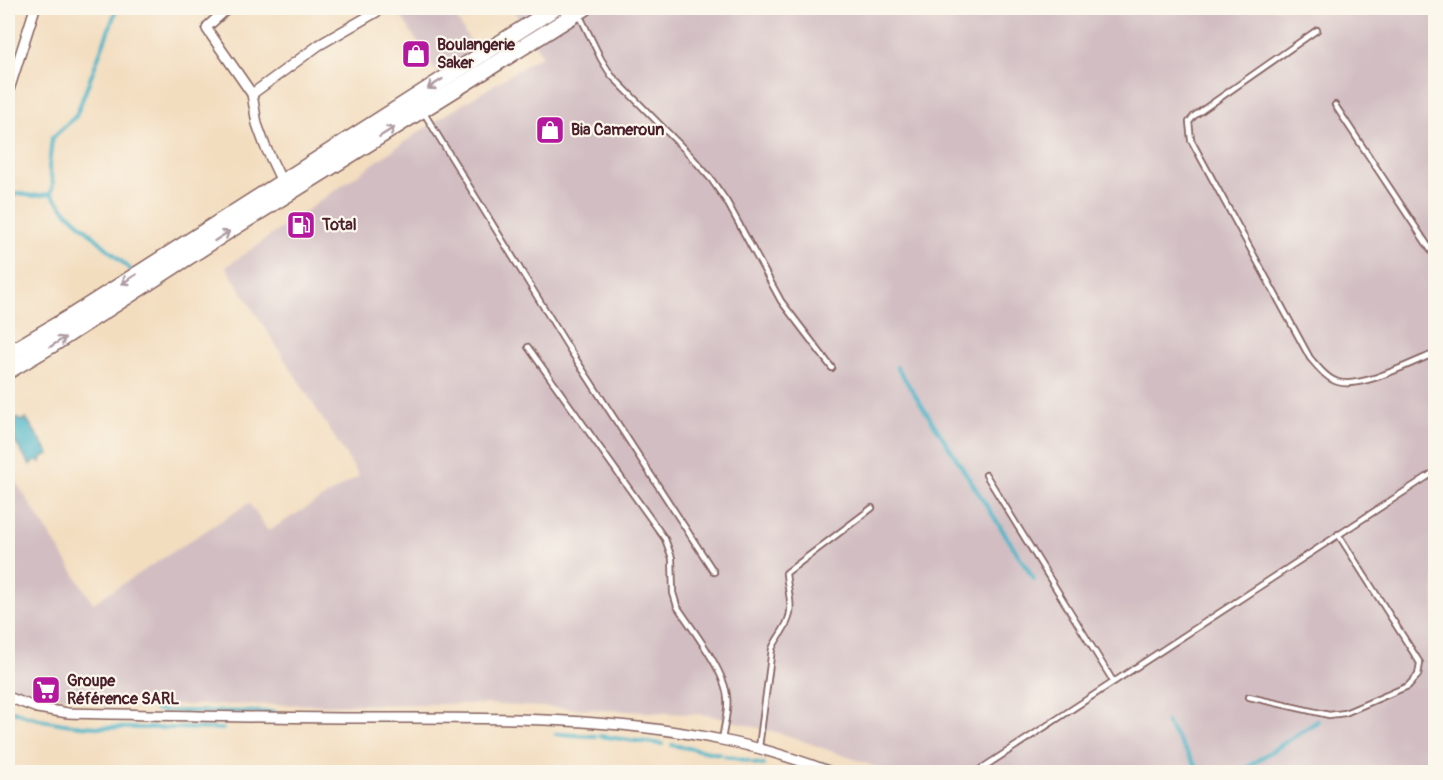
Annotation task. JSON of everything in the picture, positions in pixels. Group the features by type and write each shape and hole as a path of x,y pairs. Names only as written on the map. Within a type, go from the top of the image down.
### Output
{"main road":[{"path":"418,104 555,8"},
{"path":"9,368 165,264 418,104 579,9"},
{"path":"8,354 76,322"}],"street":[{"path":"8,93 35,8"},
{"path":"228,8 207,29 252,94 257,124 285,188"},
{"path":"252,94 318,45 383,8"},
{"path":"8,697 37,708 68,713 554,721 644,728 722,740 831,772"}],"lane":[{"path":"8,21 11,8"},
{"path":"579,9 601,59 611,75 711,179 727,202 781,301 832,368"},
{"path":"1317,30 1194,116 1189,122 1191,140 1310,358 1321,371 1336,382 1352,384 1436,353"},
{"path":"418,104 570,350 714,572"},
{"path":"1335,105 1436,258"},
{"path":"528,347 664,539 672,558 673,593 677,606 726,685 728,700 722,740"},
{"path":"976,772 1436,471"},
{"path":"986,475 1113,681"},
{"path":"759,749 772,650 789,618 786,573 872,508"},
{"path":"1249,697 1329,715 1345,713 1408,686 1418,675 1420,663 1338,534"}],"shaded area":[{"path":"396,8 450,8 475,49 438,75"},
{"path":"512,8 1435,8 1435,772 890,772 786,735 708,715 483,704 164,705 24,694 8,685 8,469 93,603 249,503 268,531 359,476 226,267 420,131 542,55"}],"water":[{"path":"17,418 21,421 26,418 49,454 42,457 41,462 36,461 30,465 8,431 12,420"}],"waterway":[{"path":"51,194 53,183 49,168 52,138 76,116 117,8"},
{"path":"8,200 17,193 32,196 51,194"},
{"path":"51,194 67,212 132,271 132,274"},
{"path":"897,367 1034,579"},
{"path":"8,689 53,703"},
{"path":"155,710 166,711"},
{"path":"13,711 69,725 166,728"},
{"path":"170,711 273,712"},
{"path":"1240,772 1318,721"},
{"path":"1166,722 1200,772"},
{"path":"169,728 223,729"},
{"path":"556,734 595,736"},
{"path":"600,736 636,741"},
{"path":"637,741 662,744"},
{"path":"672,745 720,754"},
{"path":"725,756 749,761"},
{"path":"753,763 764,765"},
{"path":"821,764 848,772"}],"place":[{"name":"Boulangerie Saker","path":"416,54"},
{"name":"Bia Cameroun","path":"550,130"},
{"name":"Total","path":"301,225"},
{"name":"Groupe Référence SARL","path":"46,690"}]}
